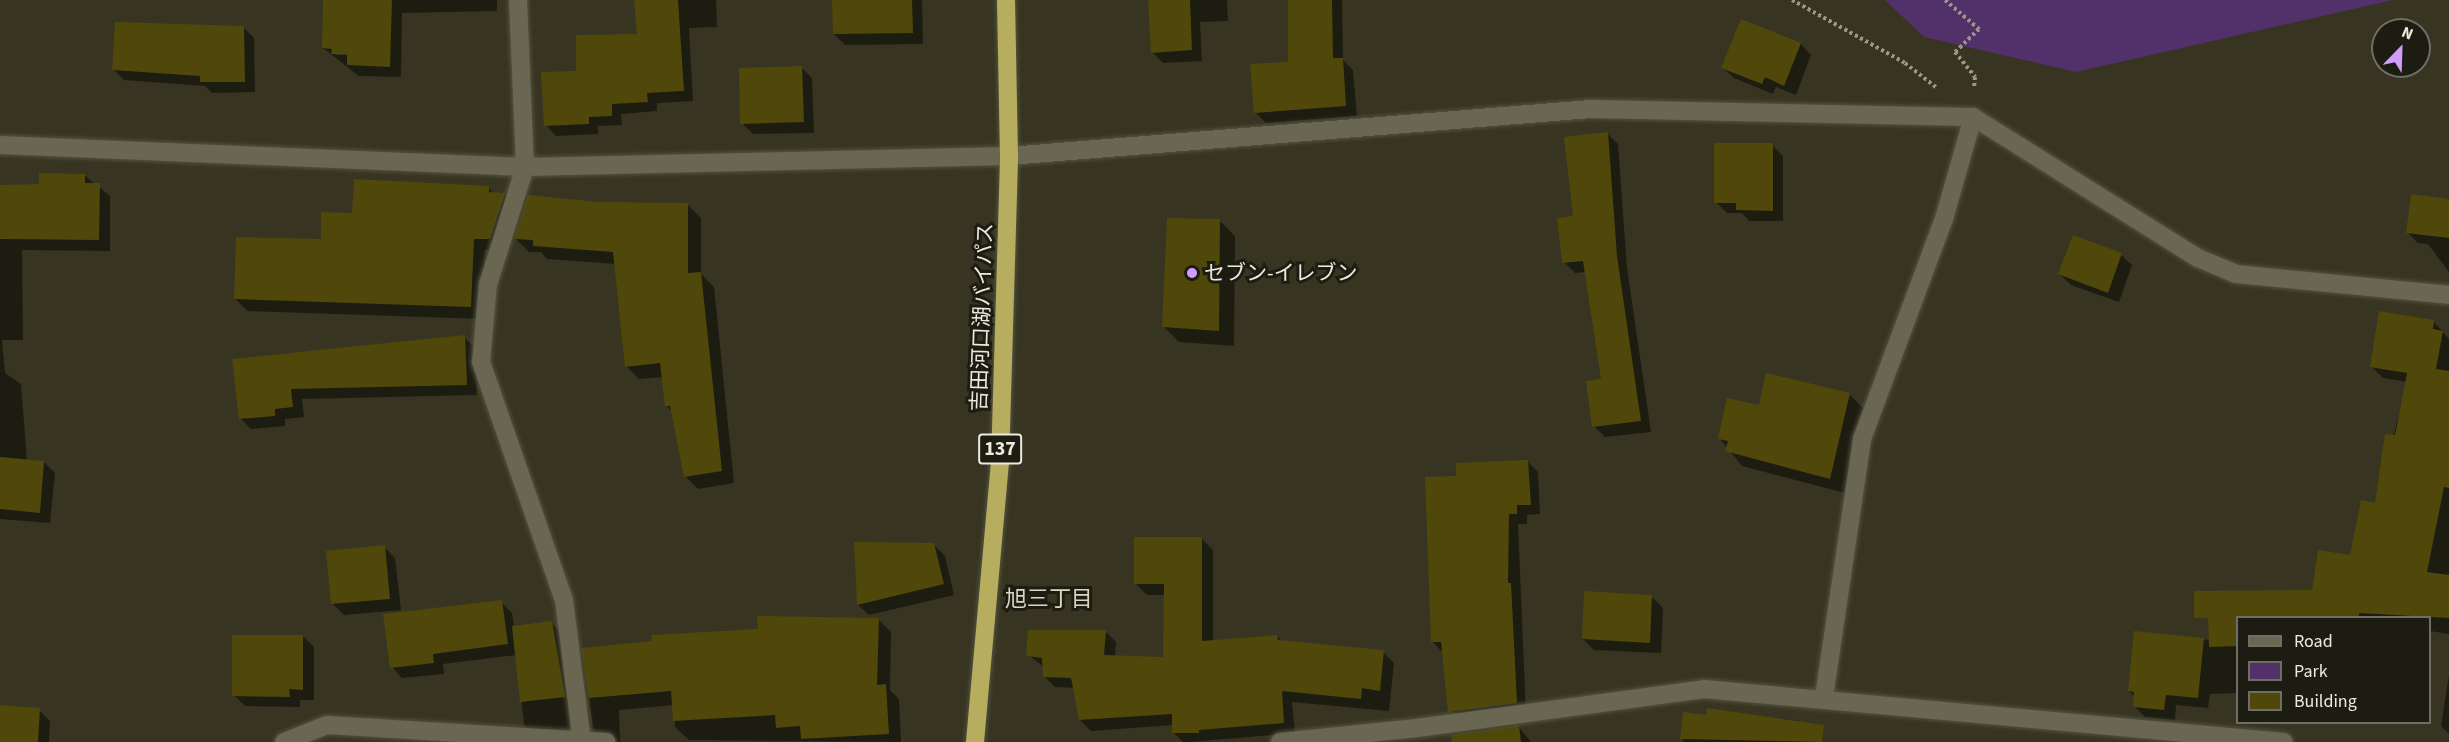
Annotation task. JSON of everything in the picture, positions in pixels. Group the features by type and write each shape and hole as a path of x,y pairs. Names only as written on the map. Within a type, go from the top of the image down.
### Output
{"highway":[{"name":"吉田河口湖バイパス","path":"975,742 1000,463 1010,156 1006,0"}],"street":[{"path":"518,0 525,167 488,284 481,362 564,600 582,742"},
{"path":"0,145 525,167 1010,156 1590,109 1973,117 2198,258 2236,274 2449,295"},
{"path":"1824,697 1862,439 1944,219 1973,117"},
{"path":"1280,742 1417,728 1704,688 1824,697 2284,742"},
{"path":"284,742 327,725 606,742"}],"path":[{"path":"1792,0 1905,63 1973,117"},
{"path":"1945,0 1979,29 1955,52 1975,77 1973,117"}],"green space":[{"path":"1885,0 2393,0 2076,72 1924,37"}],"building":[{"path":"323,0 392,0 390,67 347,65 347,54 331,54 332,49 322,48"},
{"path":"634,0 678,0 684,91 647,93 648,102 612,104 612,116 589,117 589,124 544,126 541,72 576,71 576,35 637,34"},
{"path":"832,0 912,0 913,33 833,34"},
{"path":"1148,0 1190,0 1192,50 1151,53"},
{"path":"1288,0 1332,0 1333,58 1343,58 1346,106 1254,113 1250,64 1288,62"},
{"path":"1741,19 1801,43 1784,86 1765,77 1762,84 1721,68"},
{"path":"115,22 244,26 245,82 200,82 200,76 112,70"},
{"path":"802,66 804,122 740,124 739,68"},
{"path":"1608,132 1617,256 1641,421 1592,427 1586,381 1601,379 1583,261 1562,263 1557,218 1573,216 1564,137"},
{"path":"1714,143 1773,143 1773,211 1736,210 1736,203 1714,203"},
{"path":"39,173 85,174 85,183 100,183 99,240 0,239 0,185 39,184"},
{"path":"354,179 489,186 489,192 505,193 490,239 474,239 471,307 234,299 236,237 321,239 321,212 352,213"},
{"path":"2411,194 2449,199 2449,238 2406,233"},
{"path":"528,195 599,202 688,203 688,273 701,272 722,471 684,477 670,406 665,406 660,363 625,367 613,252 533,246 533,240 514,239"},
{"name":"セブン-イレブン","path":"1167,218 1220,219 1219,331 1162,327"},
{"path":"2073,235 2122,253 2108,293 2058,274"},
{"path":"2379,311 2434,320 2433,329 2443,331 2436,369 2449,371 2449,488 2444,487 2427,572 2449,575 2449,618 2359,613 2359,616 2236,616 2236,646 2209,647 2208,618 2194,618 2194,591 2312,590 2318,550 2350,555 2361,500 2375,503 2385,434 2395,435 2407,373 2370,367"},
{"path":"465,335 467,385 291,389 293,407 275,409 275,416 239,419 232,359"},
{"path":"1766,373 1850,393 1830,479 1725,451 1728,441 1718,439 1727,398 1759,405"},
{"path":"0,457 44,461 40,513 0,509"},
{"path":"1528,460 1531,505 1517,505 1517,514 1509,514 1508,583 1511,583 1517,703 1448,712 1441,642 1431,642 1425,477 1456,476 1456,463"},
{"path":"1134,537 1202,537 1202,641 1277,635 1278,640 1384,650 1380,691 1362,688 1361,699 1282,691 1284,723 1199,730 1199,733 1172,733 1172,714 1079,720 1071,678 1043,677 1042,658 1026,656 1028,630 1106,630 1104,655 1163,657 1164,584 1134,584"},
{"path":"854,542 934,543 944,584 857,605"},
{"path":"385,545 390,599 331,604 326,551"},
{"path":"1584,591 1652,595 1650,643 1582,639"},
{"path":"502,600 508,644 433,654 434,663 390,668 383,614"},
{"path":"757,616 879,618 877,685 886,684 889,734 801,739 800,726 776,728 775,715 673,721 671,691 589,698 581,648 652,641 651,635 758,629"},
{"path":"552,621 565,697 520,702 512,626"},
{"path":"2134,631 2204,638 2198,698 2166,695 2164,710 2133,707 2134,692 2128,691"},
{"path":"232,635 303,635 303,690 289,689 290,697 232,696"},
{"path":"0,705 40,708 38,742 0,742"},
{"path":"1707,708 1824,725 1822,742 1680,739 1683,712 1706,715"},
{"path":"1519,725 1521,742 1452,742 1451,735"}],"place":[{"name":"セブン-イレブン","path":"1192,273"}],"district":[{"name":"旭三丁目","path":"1049,600"}]}
